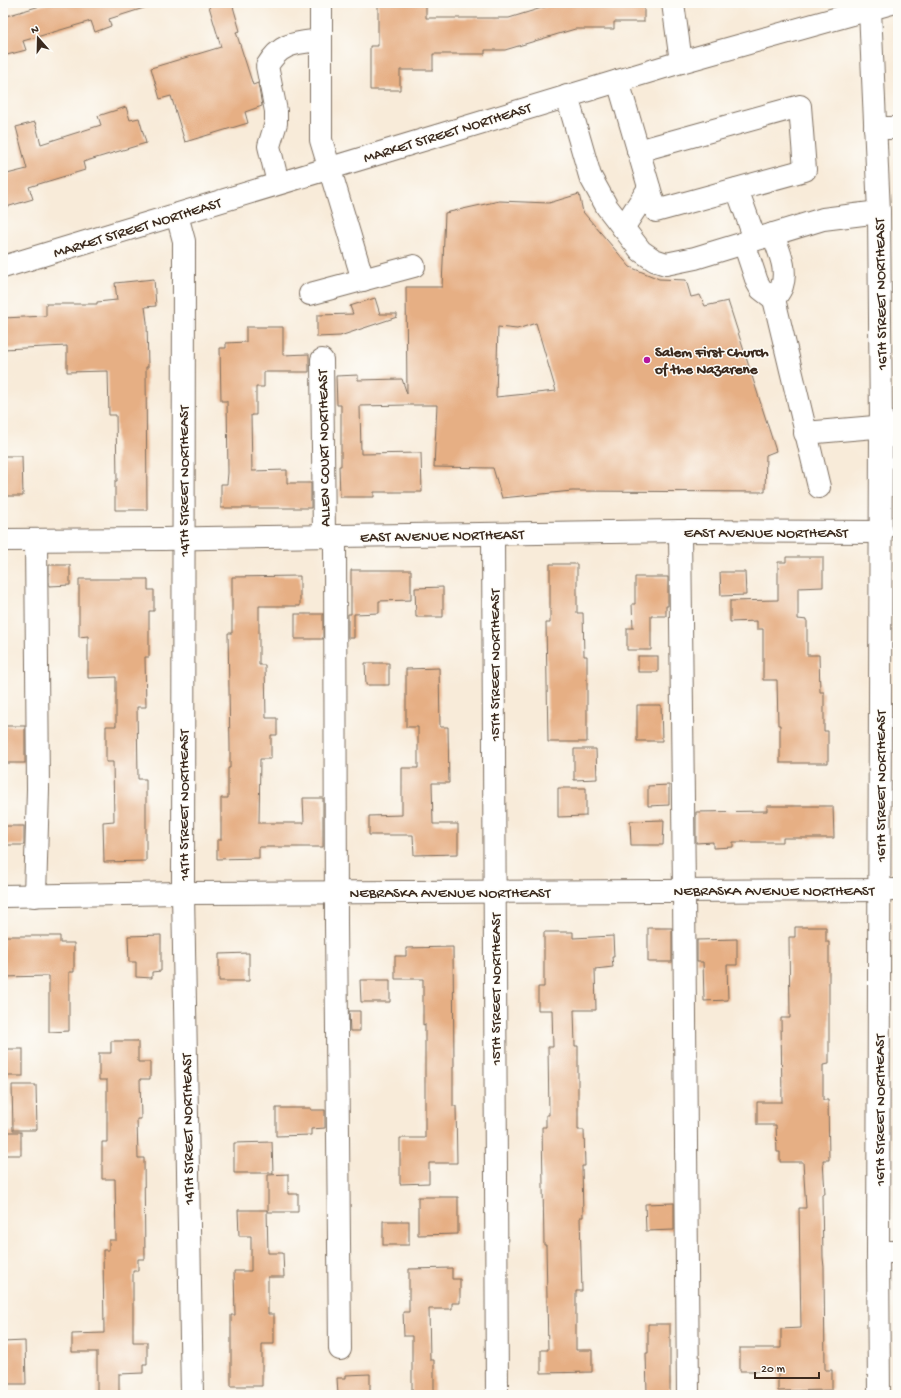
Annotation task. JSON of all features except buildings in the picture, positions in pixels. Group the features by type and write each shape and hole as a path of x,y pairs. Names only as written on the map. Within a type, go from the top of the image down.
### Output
{"street":[{"path":"321,3 321,140 363,280"},
{"path":"673,3 681,62"},
{"name":"MARKET STREET NORTHEAST","path":"3,267 681,62 892,3"},
{"name":"16TH STREET NORTHEAST","path":"870,10 878,212 890,425 882,532 889,890 888,1252 879,1395"},
{"path":"278,183 269,146 276,123 276,111 267,66 279,50 292,44 321,40"},
{"path":"618,81 638,151 656,211 804,170 800,106 638,151"},
{"path":"567,96 590,176 607,208 640,251 654,260 666,264 695,258 823,219 878,212"},
{"path":"875,128 898,128"},
{"path":"623,228 649,188"},
{"path":"737,189 757,239 756,282 774,299 819,487"},
{"name":"14TH STREET NORTHEAST","path":"177,215 184,241 183,893 192,1395"},
{"path":"757,239 783,263 784,276 782,287 774,299"},
{"path":"310,294 414,266"},
{"name":"ALLEN COURT NORTHEAST","path":"322,360 330,536 336,893 340,1349"},
{"path":"805,433 890,425"},
{"path":"680,531 688,1395"},
{"name":"EAST AVENUE NORTHEAST","path":"3,540 680,531 882,532"},
{"name":"15TH STREET NORTHEAST","path":"493,534 497,1395"},
{"path":"35,896 38,789 36,540"},
{"name":"NEBRASKA AVENUE NORTHEAST","path":"3,896 183,893 889,890"}],"place":[{"name":"Salem First Church of the Nazarene","path":"647,360"}]}
